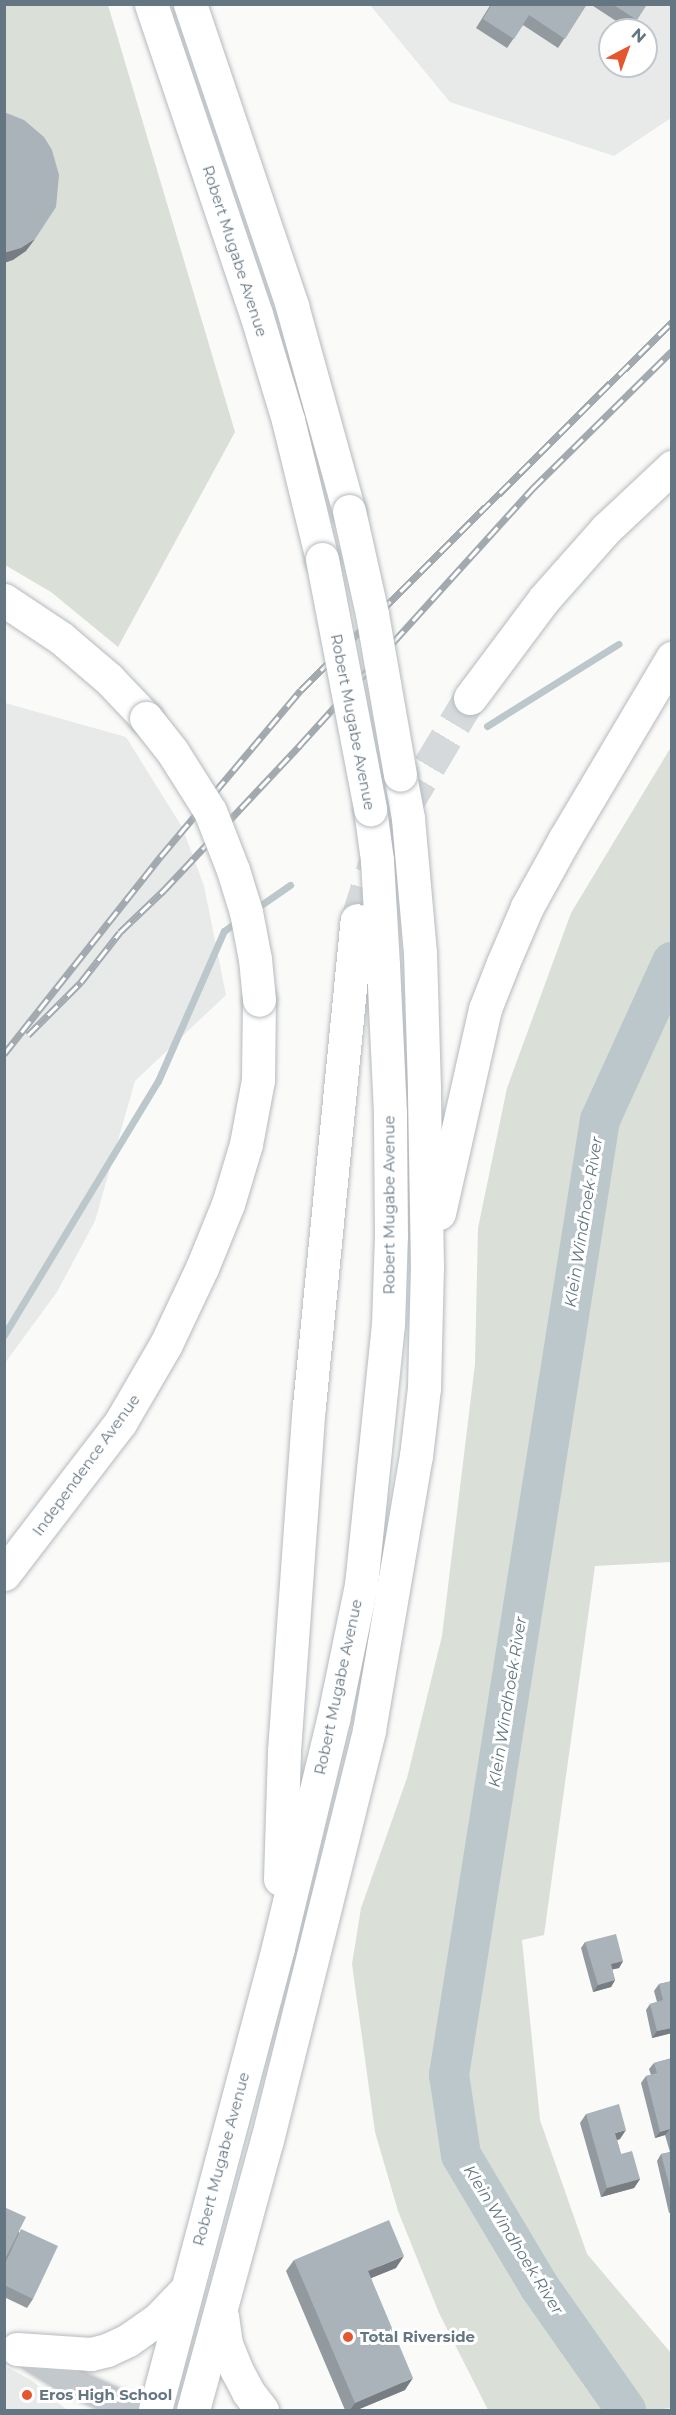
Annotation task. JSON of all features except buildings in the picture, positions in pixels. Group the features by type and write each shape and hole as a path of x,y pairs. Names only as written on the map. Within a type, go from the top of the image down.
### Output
{"main road":[{"name":"Robert Mugabe Avenue","path":"151,4 256,314 288,420 322,559 370,809 377,860 390,1113 391,1236 388,1325 361,1585 333,1720 278,1947 155,2410"},
{"path":"190,4 292,306 349,511 372,614 408,818 420,953 428,1267 424,1389 406,1524 381,1674 325,1916 194,2410"},
{"path":"470,698 544,599 606,529 672,467"},
{"name":"Independence Avenue","path":"4,600 61,638 109,679 146,718 178,760 210,811 234,870 246,912 255,959 259,1000 258,1080 246,1144 228,1204 202,1268 166,1344 120,1423 4,1574"},
{"path":"428,1267 485,1010 503,963 527,907 559,849 672,658"},
{"path":"278,1947 284,1751 309,1406 357,920"},
{"path":"11,2346 92,2354 107,2350 128,2340 157,2320 185,2291"},
{"path":"224,2296 222,2316 226,2344 248,2392 262,2410"}],"street":[{"path":"11,2346 72,2382 134,2410"}],"shaded area":[{"path":"5,5 108,5 235,432 118,647 51,592 5,565"},
{"path":"370,5 671,5 671,118 614,156 450,102"},
{"path":"5,703 126,737 182,827 204,886 226,995 135,1081 95,1221 57,1292 5,1363"},
{"path":"671,747 671,1562 595,1566 544,1935 522,1940 540,2120 587,2254 671,2353 671,2408 654,2410 488,2410 439,2313 398,2211 375,2132 352,1964 361,1908 407,1778 442,1636 475,1364 478,1228 507,1088 571,913"},
{"name":"Eros High School","path":"5,2366 31,2380 67,2410 5,2410"}],"waterway":[{"path":"487,726 618,644"},
{"path":"254,910 290,885"},
{"path":"4,1335 158,1081 224,931 238,921"},
{"name":"Klein Windhoek River","path":"626,2410 539,2286 461,2155 449,2075 600,1120 672,962"}],"tunnel":[{"path":"357,920 379,850 470,698"}],"railway":[{"path":"4,1054 161,856 301,690 672,322"},
{"path":"28,1035 81,982 120,932 164,890 300,745 533,488 672,351"}],"place":[{"name":"Total Riverside","path":"348,2337"},
{"name":"Eros High School","path":"27,2395"}]}
